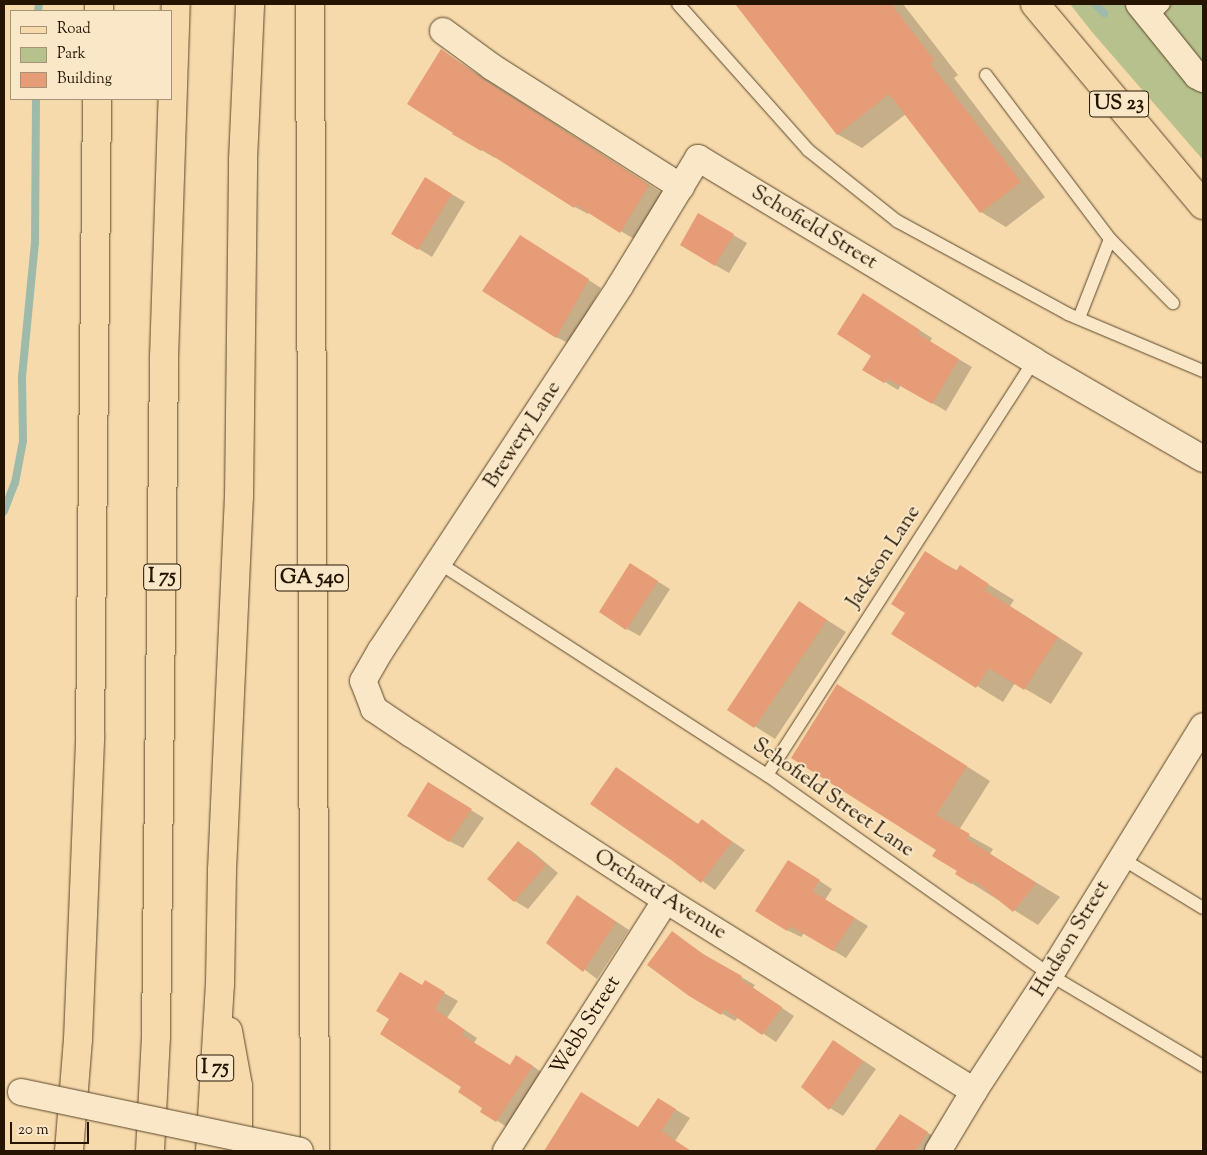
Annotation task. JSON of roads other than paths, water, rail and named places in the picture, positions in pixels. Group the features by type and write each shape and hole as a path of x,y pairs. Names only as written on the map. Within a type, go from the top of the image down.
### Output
{"main road":[{"name":"I 75","path":"150,1151 156,1036 164,358 176,4"},
{"name":"I 75","path":"210,1151 220,985 222,870 239,497 243,160 250,4"},
{"name":"GA 540","path":"310,4 315,1151"},
{"name":"US 23","path":"1034,4 1203,205"},
{"path":"69,1151 78,1040 90,735 96,100"},
{"path":"220,985 238,1086 238,1151"}],"street":[{"path":"1151,8 1198,76 1203,80"},
{"path":"443,31 492,67 681,187"},
{"name":"Schofield Street","path":"681,187 698,158 1034,362 1203,459"},
{"name":"Brewery Lane","path":"363,681 620,286 681,187"},
{"name":"Orchard Avenue","path":"363,681 374,708 666,900 974,1091"},
{"name":"Hudson Street","path":"938,1151 974,1091 1050,975 1203,726"},
{"name":"Webb Street","path":"506,1151 666,900"},
{"path":"12,1090 300,1151"}],"lane":[{"path":"678,4 808,150 897,221 1079,318 1203,371"},
{"path":"986,76 1110,239 1173,303"},
{"path":"1079,318 1110,239"},
{"name":"Jackson Lane","path":"767,774 1034,362"},
{"name":"Schofield Street Lane","path":"439,563 767,774 1050,975 1203,1066"},
{"path":"1121,858 1203,908"}],"waterway":[{"path":"38,10 39,4"},
{"path":"1095,4 1104,13"},
{"path":"4,511 15,483 23,441 22,377 35,243 36,100"}]}
